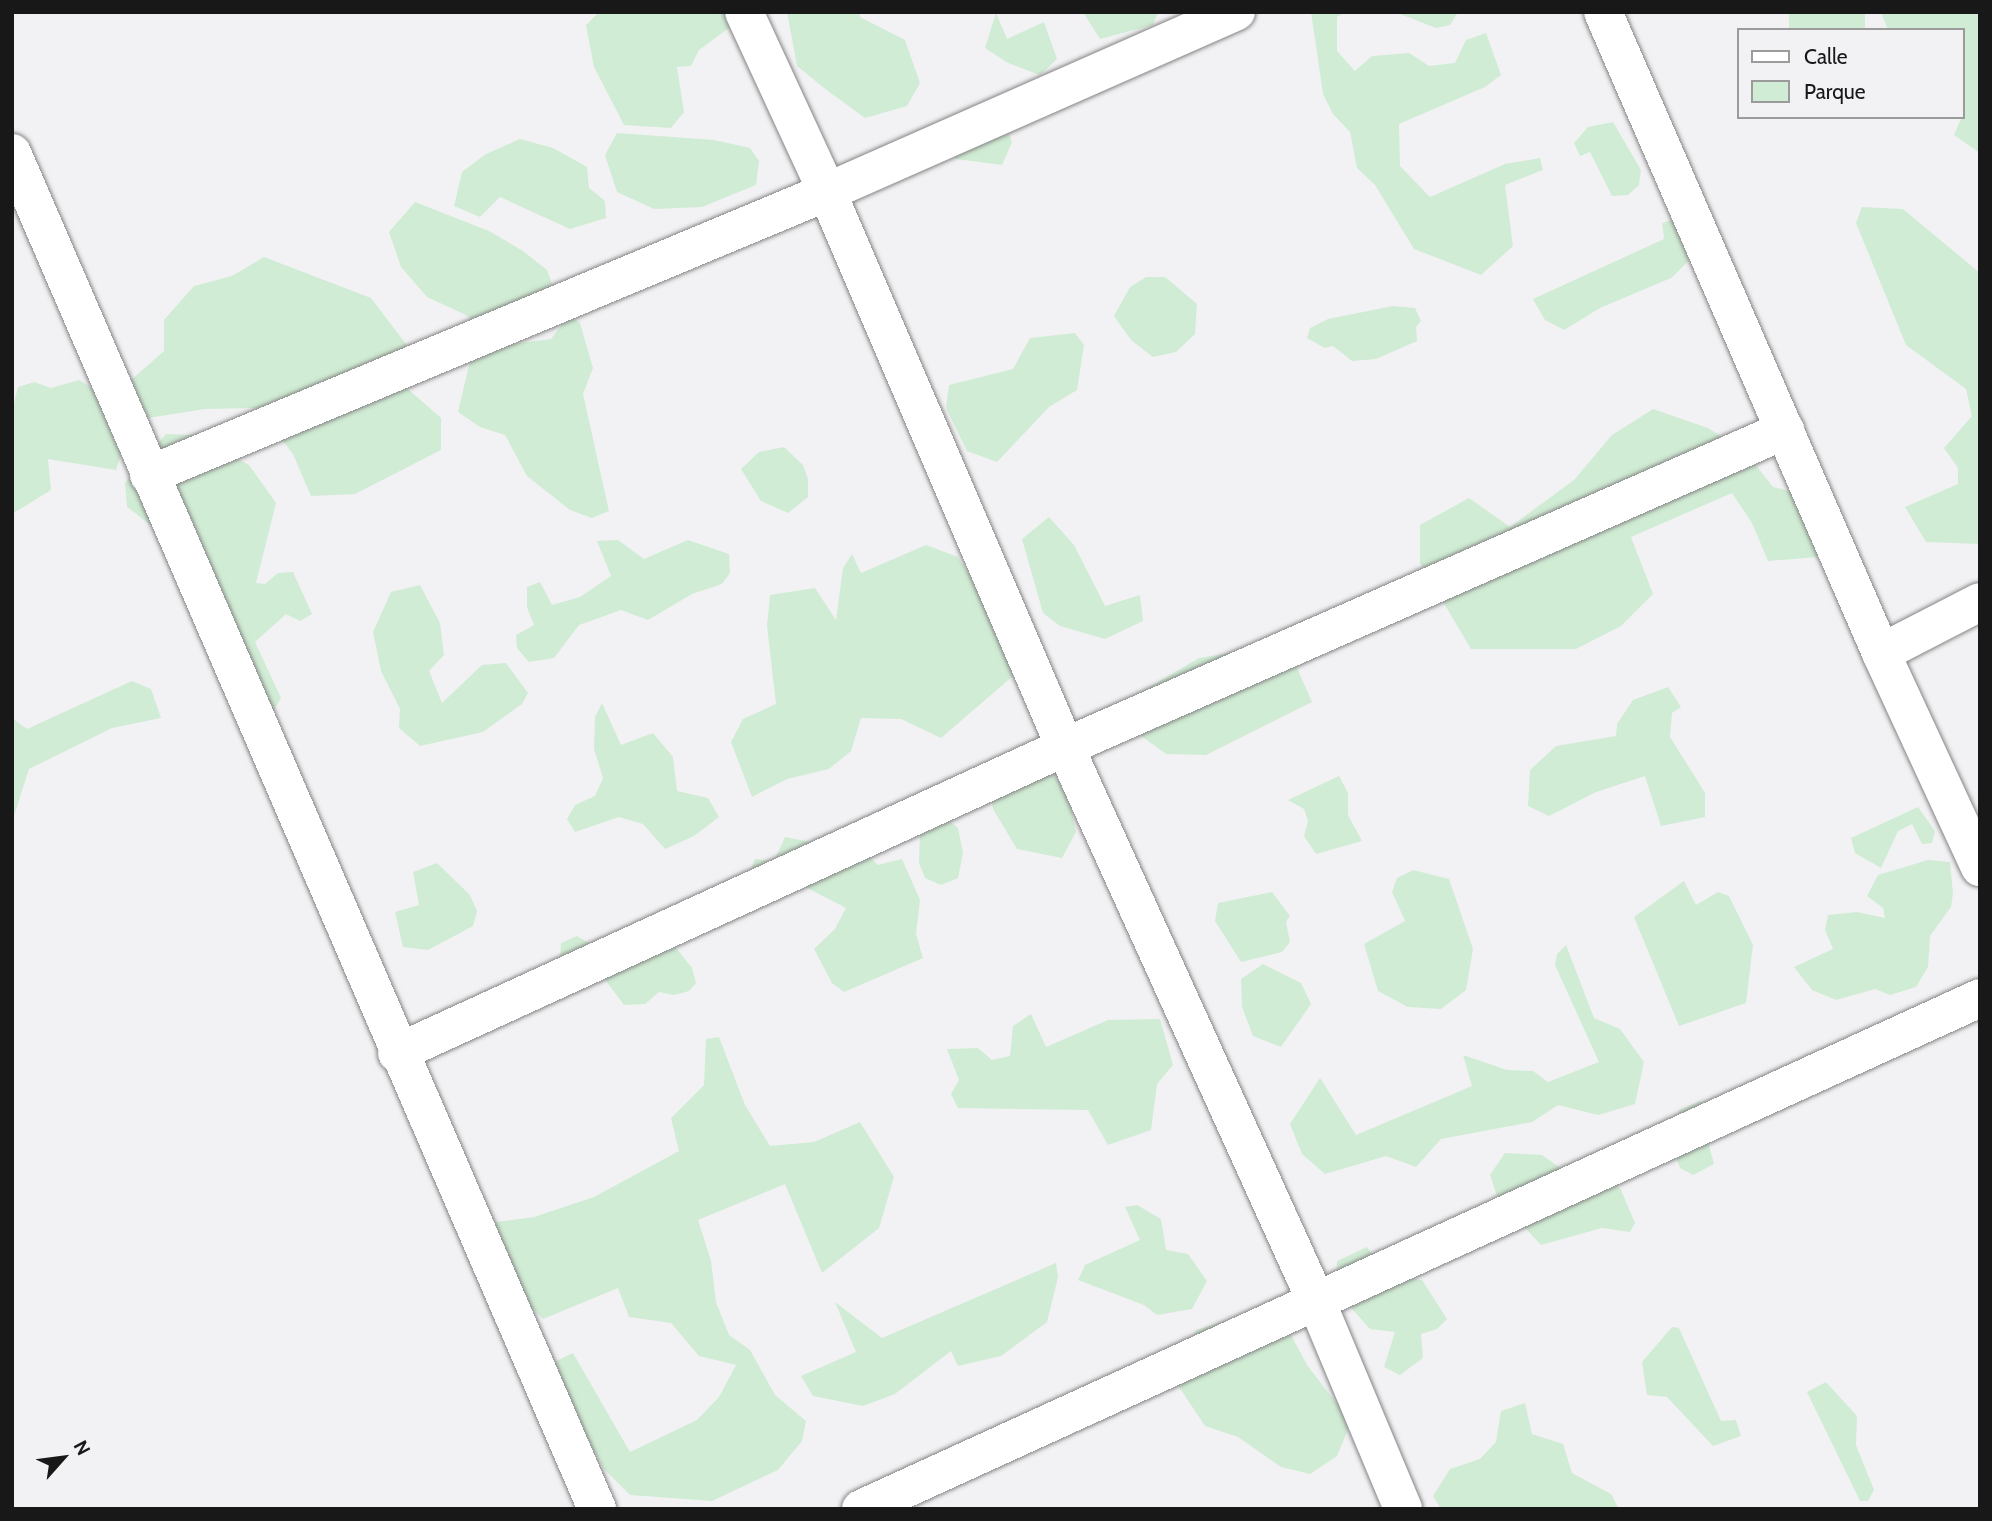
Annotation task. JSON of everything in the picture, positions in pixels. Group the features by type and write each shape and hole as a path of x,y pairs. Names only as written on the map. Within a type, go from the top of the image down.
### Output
{"street":[{"path":"744,12 827,192 1065,747 1317,1303 1403,1509"},
{"path":"149,475 827,192 1236,12"},
{"path":"1603,12 1881,653 1980,867"},
{"path":"12,153 397,1053 597,1509"},
{"path":"397,1053 1065,747 1784,430"},
{"path":"1881,653 1980,603"},
{"path":"861,1509 1980,998"}],"green space":[{"path":"599,12 728,12 733,25 699,50 691,66 677,67 684,112 671,128 624,125 594,67 586,25"},
{"path":"787,12 859,12 860,17 905,40 920,83 907,106 865,118 824,88 797,66"},
{"path":"1083,12 1158,12 1153,25 1100,39"},
{"path":"1311,12 1346,12 1337,17 1337,51 1355,71 1372,56 1409,53 1429,66 1455,63 1466,40 1486,33 1501,75 1485,87 1399,124 1400,166 1430,197 1505,164 1540,158 1543,170 1505,185 1513,246 1481,275 1414,249 1375,185 1357,168 1350,132 1333,114 1323,94"},
{"path":"1395,12 1457,14 1450,25 1436,28"},
{"path":"1789,12 1865,12 1865,28 1789,28"},
{"path":"1881,12 1980,12 1980,153 1954,135 1961,119 1964,119 1964,28 1887,28"},
{"path":"996,13 1007,39 1044,22 1057,59 1040,75 1008,63 985,48"},
{"path":"1613,122 1641,170 1639,185 1628,195 1612,196 1590,152 1580,156 1574,143 1588,127"},
{"path":"1007,129 1012,142 1002,165 956,159 941,146"},
{"path":"617,133 714,140 750,148 759,161 756,185 702,207 654,209 617,192 605,155"},
{"path":"520,139 553,148 587,167 589,188 605,201 606,218 570,229 500,197 480,217 454,206 462,172 486,154"},
{"path":"415,202 489,231 523,251 547,270 556,295 496,340 466,315 427,297 401,267 389,232"},
{"path":"1862,207 1903,209 1980,273 1980,544 1926,542 1905,507 1958,484 1958,468 1944,448 1972,416 1966,389 1906,345 1856,223"},
{"path":"1677,218 1694,256 1671,278 1600,308 1564,330 1545,320 1533,299 1664,239 1662,223"},
{"path":"264,257 371,298 406,344 401,383 441,418 441,450 355,494 311,496 293,454 257,408 205,409 148,418 131,380 164,351 164,320 194,286 232,276"},
{"path":"1146,277 1165,277 1197,304 1195,334 1176,352 1153,357 1131,340 1114,316 1130,287"},
{"path":"1393,306 1415,308 1421,321 1416,327 1417,341 1376,359 1352,361 1333,346 1325,348 1307,338 1310,328 1328,319"},
{"path":"569,315 580,323 593,368 583,394 609,511 592,518 570,510 527,476 505,435 480,427 458,412 470,361 496,346 551,339"},
{"path":"1075,333 1084,345 1077,390 1049,407 997,462 967,451 946,408 949,385 1013,369 1030,338"},
{"path":"79,380 100,393 124,446 116,470 48,459 51,490 12,514 12,411 18,387 34,382 51,388"},
{"path":"1653,409 1708,428 1744,450 1773,487 1801,494 1825,539 1818,557 1768,561 1752,523 1732,493 1631,537 1653,594 1621,626 1576,649 1471,649 1420,563 1420,525 1469,498 1510,527 1574,480 1612,435"},
{"path":"166,434 193,435 249,465 276,503 256,583 265,584 278,573 293,572 312,614 300,621 286,614 255,642 281,698 272,713 198,561 127,507 125,483"},
{"path":"784,447 803,465 808,479 808,497 788,513 761,501 741,469 759,452"},
{"path":"1049,517 1074,545 1105,606 1140,595 1143,621 1105,639 1060,626 1043,613 1022,539"},
{"path":"618,540 644,559 688,540 729,554 730,573 722,584 692,594 648,620 621,610 579,625 554,658 529,662 517,648 516,635 534,625 527,607 527,587 540,582 552,605 580,597 611,576 597,541"},
{"path":"926,545 958,557 1000,623 1013,676 941,738 901,719 861,718 851,751 829,769 787,779 752,797 731,742 743,719 776,704 767,626 770,595 815,588 836,620 843,568 852,554 861,573"},
{"path":"420,585 440,623 444,655 429,671 442,703 482,665 506,663 528,693 522,704 483,732 420,746 399,728 400,709 381,671 373,632 391,592"},
{"path":"1243,651 1294,661 1312,702 1206,755 1166,754 1126,725 1132,697 1199,658"},
{"path":"132,681 151,689 161,718 112,728 29,769 12,822 12,718 27,729"},
{"path":"1668,687 1681,707 1672,713 1670,737 1705,793 1705,817 1661,826 1645,776 1596,792 1549,816 1528,806 1530,770 1556,746 1616,736 1617,724 1633,700"},
{"path":"602,703 621,745 653,733 673,757 677,791 708,798 719,817 694,836 665,849 643,824 619,817 575,832 567,819 575,805 595,796 603,778 594,749 595,717"},
{"path":"988,770 1049,770 1068,793 1076,832 1062,858 1017,849 993,809"},
{"path":"1339,776 1348,793 1348,815 1362,841 1316,854 1304,836 1308,821 1304,809 1288,800"},
{"path":"1918,807 1935,831 1932,843 1922,844 1912,824 1898,831 1881,868 1855,853 1851,838"},
{"path":"942,815 958,828 963,853 958,878 941,885 925,878 919,863 920,827"},
{"path":"785,837 864,852 878,865 902,859 920,900 916,934 923,958 844,992 832,983 814,949 835,929 846,908 792,880 750,872 755,859 774,861"},
{"path":"1928,860 1950,862 1953,893 1951,907 1930,936 1928,967 1916,987 1890,995 1875,989 1836,1000 1812,990 1794,967 1833,949 1825,930 1828,915 1857,912 1885,918 1883,908 1867,896 1878,875"},
{"path":"437,863 470,895 477,911 473,926 428,950 403,947 395,912 419,905 413,872"},
{"path":"1413,870 1449,879 1473,949 1466,990 1441,1009 1408,1007 1378,991 1364,944 1405,921 1392,892 1397,878"},
{"path":"1684,881 1696,905 1718,892 1729,896 1753,945 1746,1003 1679,1026 1634,917"},
{"path":"1272,892 1290,916 1286,922 1290,942 1282,952 1241,962 1215,921 1218,903"},
{"path":"577,936 597,948 669,939 692,968 696,983 689,991 674,995 659,992 645,1004 624,1005 597,969 560,960 561,943"},
{"path":"1566,945 1594,1018 1620,1029 1644,1062 1635,1104 1598,1115 1558,1105 1532,1122 1441,1139 1416,1167 1386,1156 1325,1174 1302,1154 1290,1124 1320,1078 1356,1135 1472,1086 1463,1055 1507,1070 1533,1071 1548,1082 1599,1062 1555,965 1557,954"},
{"path":"1263,964 1301,983 1311,1004 1281,1047 1253,1036 1242,1007 1241,979"},
{"path":"1031,1014 1046,1047 1108,1020 1160,1019 1173,1065 1157,1084 1151,1130 1108,1145 1088,1110 958,1108 951,1094 959,1080 947,1049 978,1048 992,1060 1010,1056 1013,1026"},
{"path":"719,1037 745,1105 770,1146 814,1142 860,1122 894,1177 879,1228 822,1273 785,1184 698,1220 711,1261 716,1302 729,1335 750,1350 775,1395 806,1421 802,1441 778,1470 712,1501 630,1495 604,1469 564,1396 552,1363 573,1353 630,1452 697,1420 719,1397 736,1365 699,1356 671,1323 629,1317 618,1288 543,1319 469,1245 496,1222 534,1217 594,1197 679,1151 671,1118 704,1085 706,1039"},
{"path":"1700,1101 1713,1114 1704,1127 1714,1164 1693,1175 1680,1168 1675,1154 1679,1110"},
{"path":"1505,1153 1542,1155 1576,1179 1599,1166 1621,1190 1635,1223 1630,1232 1602,1228 1541,1245 1498,1199 1490,1175"},
{"path":"1137,1205 1161,1219 1166,1250 1188,1254 1207,1281 1192,1309 1157,1315 1144,1305 1078,1280 1085,1265 1140,1240 1125,1207"},
{"path":"1367,1247 1386,1274 1422,1280 1447,1319 1437,1329 1421,1334 1423,1358 1400,1375 1384,1367 1395,1332 1370,1329 1336,1291 1337,1261"},
{"path":"1056,1263 1058,1277 1047,1322 1001,1356 958,1366 951,1351 895,1394 863,1406 813,1396 801,1376 856,1352 835,1302 882,1338"},
{"path":"1222,1322 1231,1337 1290,1333 1307,1365 1344,1413 1349,1427 1337,1456 1310,1474 1281,1467 1238,1437 1205,1426 1179,1387 1196,1330"},
{"path":"1672,1327 1679,1328 1721,1421 1736,1420 1741,1436 1713,1446 1667,1397 1647,1395 1642,1362"},
{"path":"1826,1382 1857,1416 1856,1445 1874,1490 1868,1501 1860,1501 1807,1392"},
{"path":"1525,1403 1532,1434 1563,1444 1572,1473 1611,1494 1619,1509 1441,1509 1433,1496 1450,1469 1480,1459 1496,1442 1501,1411"}]}
